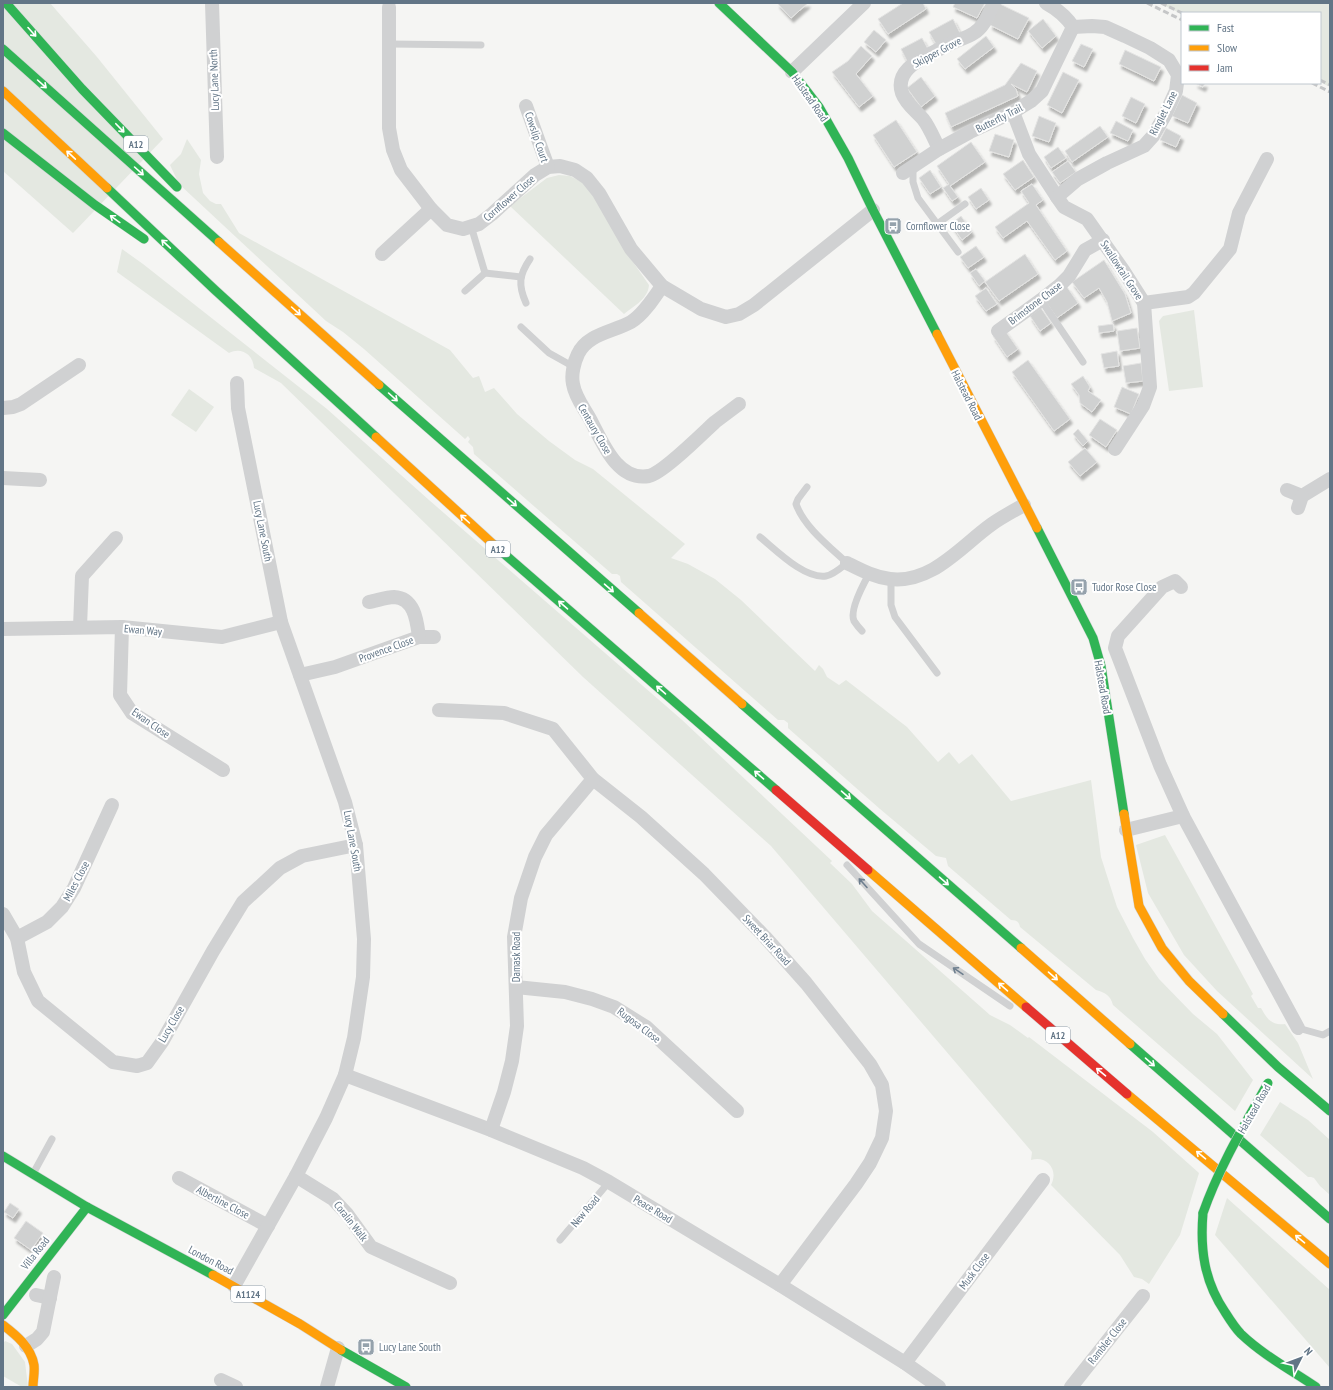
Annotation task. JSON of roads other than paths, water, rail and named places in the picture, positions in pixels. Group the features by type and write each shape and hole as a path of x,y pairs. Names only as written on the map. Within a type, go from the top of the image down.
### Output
{"main road":[{"name":"A12","path":"6,3 82,89 183,194"},
{"name":"Halstead Road","path":"719,3 792,72 819,107 848,158 873,210 1093,638 1101,666 1139,906 1162,948 1189,981 1278,1067 1222,1164 1209,1194 1203,1213 1201,1231 1201,1248 1207,1280 1225,1312 1240,1334 1316,1387"},
{"name":"A12","path":"3,49 449,447 1330,1219"},
{"name":"A12","path":"3,91 215,290 497,548 1082,1056 1330,1264"},
{"name":"A12","path":"3,133 95,205 215,290"},
{"name":"A12","path":"204,217 267,285"},
{"path":"1278,1067 1330,1111"},
{"name":"London Road","path":"3,1156 87,1206 234,1286 406,1387"},
{"name":"Villa Road","path":"3,1315 87,1206"},
{"path":"3,1325 20,1338 26,1346 34,1365 33,1387"}],"street":[{"name":"Lucy Lane North","path":"212,3 217,157"},
{"path":"792,72 864,3"},
{"name":"Skipper Grove","path":"939,149 930,129 902,94 901,85 903,76 913,63 952,42 973,34 982,27 994,3"},
{"path":"1046,3 1055,8 1073,27"},
{"name":"Cornflower Close","path":"389,5 389,128 393,150 401,170 431,209 447,225 463,228 479,224 534,175 548,167"},
{"name":"Butterfly Trail","path":"908,170 939,149 970,132 1013,112 1031,101 1042,91 1073,27"},
{"name":"Ringlet Lane","path":"1057,197 1078,179 1107,163 1144,146 1153,136 1176,91 1178,75 1169,60 1150,48 1125,36 1105,27 1073,27"},
{"name":"Cowslip Court","path":"526,106 548,167"},
{"name":"Swallowtail Grove","path":"1013,112 1029,154 1057,197 1064,207 1087,219 1103,240 1144,303 1150,387 1143,406 1115,449"},
{"path":"1144,303 1188,297 1194,293 1230,250 1238,213 1267,159"},
{"path":"548,167 560,166 575,170 587,178 599,193 631,249 662,286 707,312 726,317 739,314 754,305 873,210"},
{"path":"382,254 431,209"},
{"name":"Brimstone Chase","path":"998,331 1041,300 1069,276 1085,250 1103,240"},
{"name":"Centaury Close","path":"662,286 649,305 632,322 593,338 581,347 574,367 572,383 578,399 605,450 620,468 636,476 650,476 662,469 715,422 739,404"},
{"path":"3,408 21,404 79,365"},
{"name":"Lucy Lane South","path":"234,1286 296,1176 326,1118 345,1075 354,1038 363,977 364,939 356,845 345,802 281,622 238,408 237,383"},
{"path":"3,478 40,480"},
{"path":"1286,490 1300,502 1330,479"},
{"path":"846,563 869,574 891,579 909,578 924,574 948,560 993,523 1024,505"},
{"path":"80,627 82,576 116,538"},
{"name":"Halstead Road","path":"1181,587 1175,580 1162,588 1118,636 1115,648 1160,765 1183,816 1298,1028"},
{"name":"Provence Close","path":"300,675 335,667 419,637 416,613 406,601 395,597 369,602"},
{"name":"Ewan Way","path":"3,629 122,627 222,637 281,622"},
{"name":"Ewan Close","path":"122,627 120,695 132,713 223,770"},
{"path":"419,637 434,637"},
{"name":"Sweet Briar Road","path":"439,710 504,713 553,729 593,779 641,817 704,874 765,937 806,983 870,1064 882,1085 886,1111 882,1138 870,1163 856,1184 780,1285"},
{"name":"Damask Road","path":"491,1130 504,1092 512,1061 517,1026 514,937 521,898 535,857 546,835 593,779"},
{"name":"Miles Close","path":"17,938 47,922 62,907 74,888 112,805"},
{"path":"1126,830 1183,816"},
{"name":"Lucy Close","path":"3,914 17,938 24,972 38,1001 113,1062 137,1066 147,1063 162,1042 213,951 243,902 280,868 302,856 356,845"},
{"name":"Rugosa Close","path":"516,988 565,992 592,999 614,1007 646,1027 737,1110"},
{"name":"Peace Road","path":"345,1075 491,1130 583,1168 609,1182 780,1285 905,1363 939,1387"},
{"name":"Coralin Walk","path":"296,1176 333,1199 347,1214 371,1247 450,1283"},
{"name":"Albertine Close","path":"179,1178 268,1226"},
{"name":"Musk Close","path":"905,1363 1043,1180"},
{"path":"26,1346 37,1339 43,1332 43,1297 54,1277"},
{"name":"Rambler Close","path":"1071,1387 1142,1296"},
{"path":"328,1387 338,1348"},
{"path":"221,1380 236,1387"}],"lane":[{"path":"389,44 481,45"},
{"path":"908,170 918,198 958,252"},
{"path":"937,224 965,204"},
{"path":"471,226 485,273"},
{"path":"526,304 521,293 521,278 522,272 530,259"},
{"path":"465,291 485,273 521,278"},
{"path":"1041,300 1083,362"},
{"path":"521,327 549,353 574,367"},
{"path":"760,537 798,568 810,574 827,576 846,563 813,530 798,510 796,504 807,487"},
{"path":"862,631 854,620 853,613 862,587 869,574"},
{"path":"891,579 891,605 895,617 937,673"},
{"path":"789,801 830,847"},
{"path":"841,858 919,944 1017,1012"},
{"path":"1030,1020 1082,1056"},
{"path":"1298,1028 1322,1035 1330,1031"},
{"path":"33,1174 52,1139"},
{"name":"New Road","path":"560,1240 609,1182"}],"railway":[{"path":"1147,3 1181,20"},
{"path":"1161,3 1181,13"},
{"path":"1321,80 1330,85"},
{"path":"1314,84 1330,92"}],"place":[{"name":"Cornflower Close","path":"893,226"},
{"name":"Tudor Rose Close","path":"1079,587"},
{"name":"Lucy Lane South","path":"366,1347"}]}
